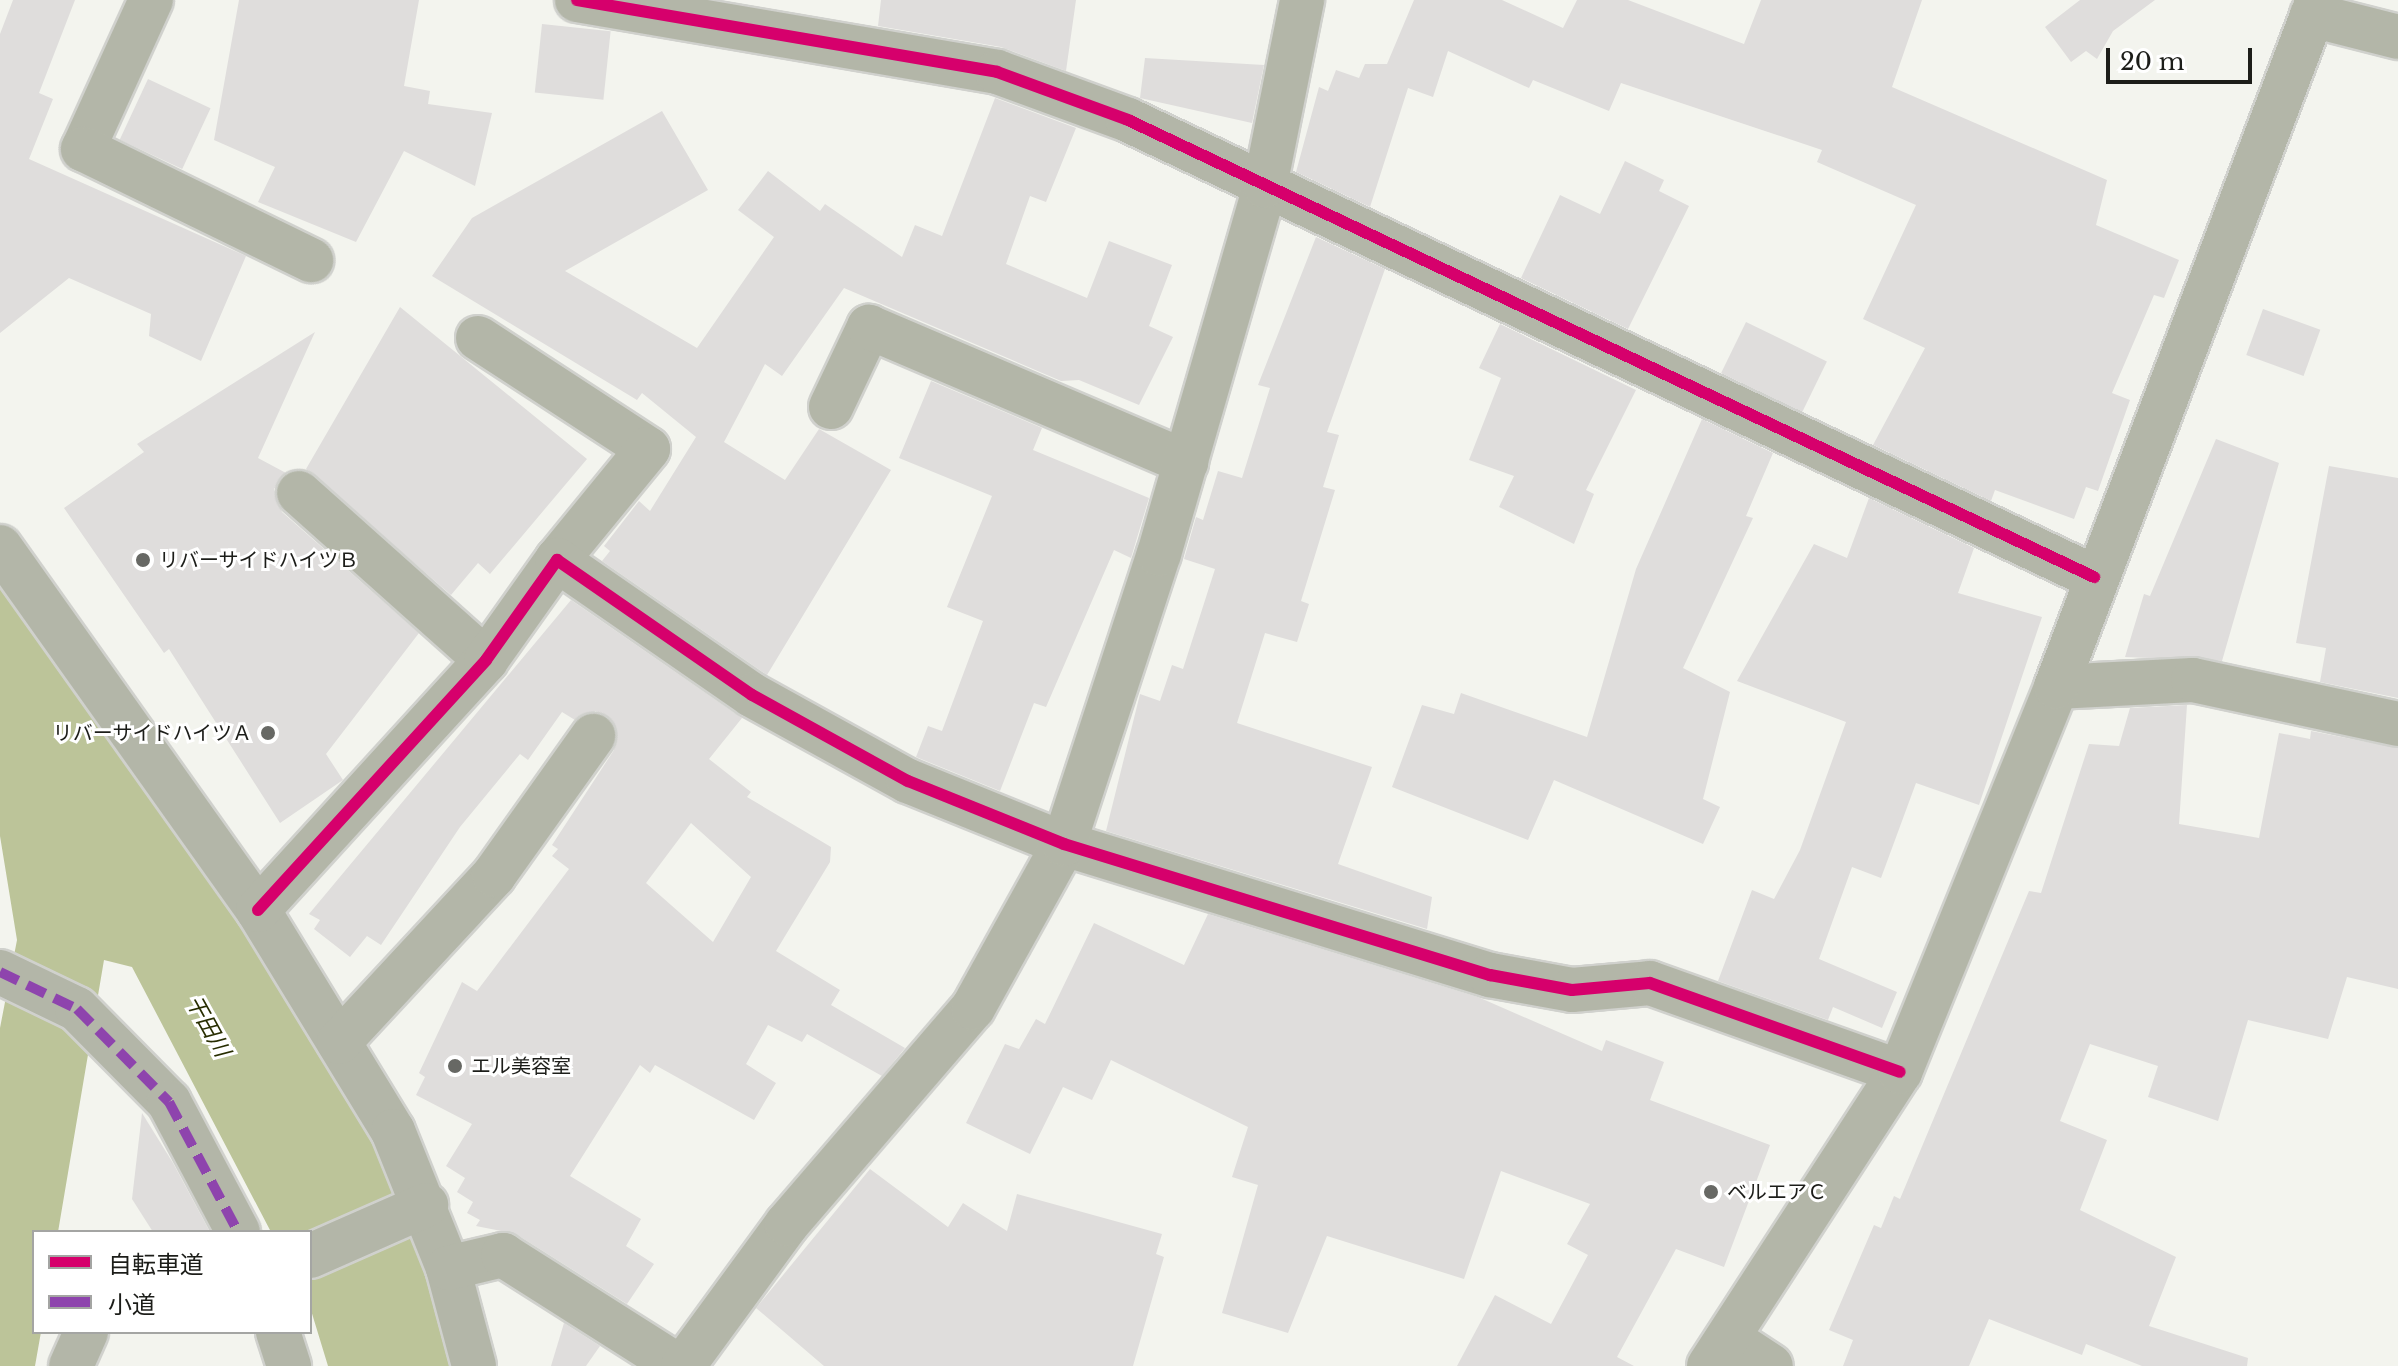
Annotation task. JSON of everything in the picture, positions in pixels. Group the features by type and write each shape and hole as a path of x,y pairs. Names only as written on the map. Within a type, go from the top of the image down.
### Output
{"street":[{"path":"151,0 83,149 311,260"},
{"path":"577,0 997,72 1128,120 2094,577"},
{"path":"448,1268 503,1255 680,1366 787,1224 973,1008 1064,844 1186,462 1265,186 1302,0"},
{"path":"1771,1366 1719,1352 1900,1072 2056,687 2094,577 2315,8 2398,37"},
{"path":"831,407 869,327 1186,462"},
{"path":"258,910 486,660 557,560 648,449 478,338"},
{"path":"299,493 486,660"},
{"path":"0,547 258,910 393,1131 415,1210 448,1268 474,1366"},
{"path":"557,560 752,695 908,781 1064,844 1490,975 1572,990 1650,983 1900,1072"},
{"path":"2056,687 2193,680 2398,724"},
{"path":"339,1042 494,875 593,736"},
{"path":"0,972 77,1009 169,1102 237,1230"},
{"path":"312,1255 415,1210"},
{"path":"71,1366 85,1334"},
{"path":"279,1334 289,1366"}],"water":[{"name":"干田川","path":"0,568 372,1120 461,1366 328,1366 312,1314 312,1230 270,1230 132,967 104,960 58,1230 32,1230 32,1334 41,1334 35,1366 0,1366 0,1028 17,940 0,836"}],"building":[{"path":"13,0 75,0 39,93 53,99 29,159 246,256 201,361 149,336 151,314 69,278 0,333 0,34"},
{"path":"239,0 419,0 404,86 430,91 428,104 492,113 475,186 404,151 356,242 258,202 275,167 214,140"},
{"path":"881,0 1076,0 1066,71 1001,47 878,26"},
{"path":"1414,0 1502,0 1563,28 1577,0 1628,0 1744,44 1761,0 1922,0 1892,87 2107,180 2096,225 2179,260 2164,298 2154,295 2112,393 2130,400 2098,491 2086,487 2074,519 1995,490 1991,501 1873,445 1925,348 1863,319 1916,205 1817,162 1822,150 1621,83 1609,111 1533,80 1529,88 1448,51 1433,97 1408,88 1370,207 1296,172 1319,87 1328,91 1336,70 1359,78 1365,64 1387,64"},
{"path":"2080,0 2155,0 2113,31 2097,59 2086,51 2071,62 2045,27"},
{"path":"542,24 611,31 603,100 535,93"},
{"path":"1145,58 1264,65 1252,123 1140,98"},
{"path":"148,79 211,108 182,169 120,140"},
{"path":"995,98 1076,128 1046,202 1030,196 1006,264 1087,298 1109,241 1172,265 1149,326 1173,337 1139,405 1079,380 1061,381 844,288 782,376 765,364 724,442 785,480 819,429 891,470 767,675 602,561 610,551 604,546 639,501 650,511 696,437 642,393 637,400 432,276 472,218 662,111 708,190 565,271 697,348 774,237 738,210 768,171 820,211 825,204 902,257 915,225 942,236"},
{"path":"1625,161 1664,180 1659,191 1689,206 1628,329 1521,278 1560,195 1600,214"},
{"path":"1316,237 1385,269 1327,432 1339,435 1323,487 1335,490 1301,601 1309,604 1297,642 1265,633 1237,723 1372,767 1338,864 1432,897 1427,929 1106,831 1140,694 1160,701 1172,665 1183,669 1215,569 1184,559 1196,517 1203,520 1218,471 1242,478 1270,388 1258,385"},
{"path":"400,307 587,459 490,574 478,563 451,595 306,469"},
{"path":"2263,309 2320,330 2304,376 2246,355"},
{"path":"1746,322 1827,361 1802,413 1721,373"},
{"path":"1500,324 1636,390 1586,490 1594,494 1574,544 1499,507 1514,476 1469,460 1501,378 1479,368"},
{"path":"315,332 258,458 286,473 274,489 282,512 419,633 326,754 343,780 280,823 169,649 164,653 64,508 144,452 137,444"},
{"path":"931,381 1042,428 1033,450 1149,498 1131,558 1114,550 1046,707 1034,703 1000,791 916,757 928,726 942,731 983,621 947,607 992,496 899,458"},
{"path":"1702,419 1773,453 1746,516 1753,518 1683,668 1730,692 1703,799 1720,807 1703,844 1554,780 1528,840 1392,787 1422,705 1454,714 1461,693 1587,737 1636,569"},
{"path":"2216,439 2279,463 2222,661 2125,657 2144,594 2150,596"},
{"path":"2329,466 2398,478 2398,698 2320,682 2326,648 2296,643"},
{"path":"1869,498 1974,548 1958,593 2042,617 1979,805 1916,783 1881,878 1852,867 1819,959 1897,992 1882,1028 1833,1007 1828,1020 1718,981 1752,890 1774,899 1800,850 1846,722 1737,681 1814,544 1847,558"},
{"path":"571,600 742,718 709,759 751,792 747,797 831,847 830,862 776,951 840,990 831,1005 905,1048 882,1076 807,1034 802,1042 768,1025 746,1064 776,1083 754,1120 655,1065 650,1073 640,1065 570,1176 641,1219 626,1246 654,1264 627,1304 516,1234 476,1226 480,1220 467,1213 473,1202 457,1192 465,1178 446,1166 472,1124 416,1095 425,1077 419,1073 462,982 477,991 569,869 552,856 558,849 552,845 614,750 615,725 596,711 575,720 562,712 528,760 520,754 460,827 381,945 367,936 350,957 314,929 320,920 309,914","holes":["691,823 751,877 713,942 646,883"]},
{"path":"2187,705 2179,824 2259,838 2279,733 2310,739 2311,731 2398,748 2398,989 2347,977 2328,1039 2248,1020 2218,1121 2148,1097 2158,1066 2090,1044 2060,1121 2107,1140 2080,1210 2176,1257 2149,1326 2248,1358 2247,1366 2142,1366 2086,1344 2082,1355 1989,1319 1969,1366 1843,1366 1853,1340 1829,1330 1874,1225 1881,1228 1894,1196 1900,1199 2029,891 2041,893 2089,744 2119,746 2130,708"},
{"path":"1208,914 1478,997 1602,1051 1606,1040 1664,1062 1650,1100 1770,1145 1724,1267 1676,1249 1617,1357 1634,1366 1457,1366 1495,1295 1551,1324 1588,1255 1567,1244 1590,1204 1501,1171 1464,1279 1327,1236 1288,1333 1222,1313 1258,1185 1232,1177 1248,1127 1111,1060 1092,1100 1063,1087 1030,1154 966,1123 1005,1044 1019,1049 1036,1019 1045,1024 1094,923 1184,965"},
{"path":"142,1113 209,1230 152,1230 132,1199"},
{"path":"870,1169 948,1227 963,1203 1007,1231 1017,1194 1162,1234 1156,1254 1164,1257 1133,1366 824,1366 756,1308"},
{"path":"564,1323 600,1346 586,1366 551,1366"}],"marked path":[{"path":"0,972 77,1009 169,1102 237,1230"}],"cycle path":[{"path":"577,0 997,72 1128,120 2094,577"},
{"path":"258,910 486,660 557,560 752,695 908,781 1064,844 1490,975 1572,990 1650,983 1900,1072"}],"place":[{"name":"リバーサイドハイツＢ","path":"143,560"},
{"name":"リバーサイドハイツＡ","path":"268,733"},
{"name":"エル美容室","path":"455,1066"},
{"name":"ベルエアＣ","path":"1711,1192"}]}
